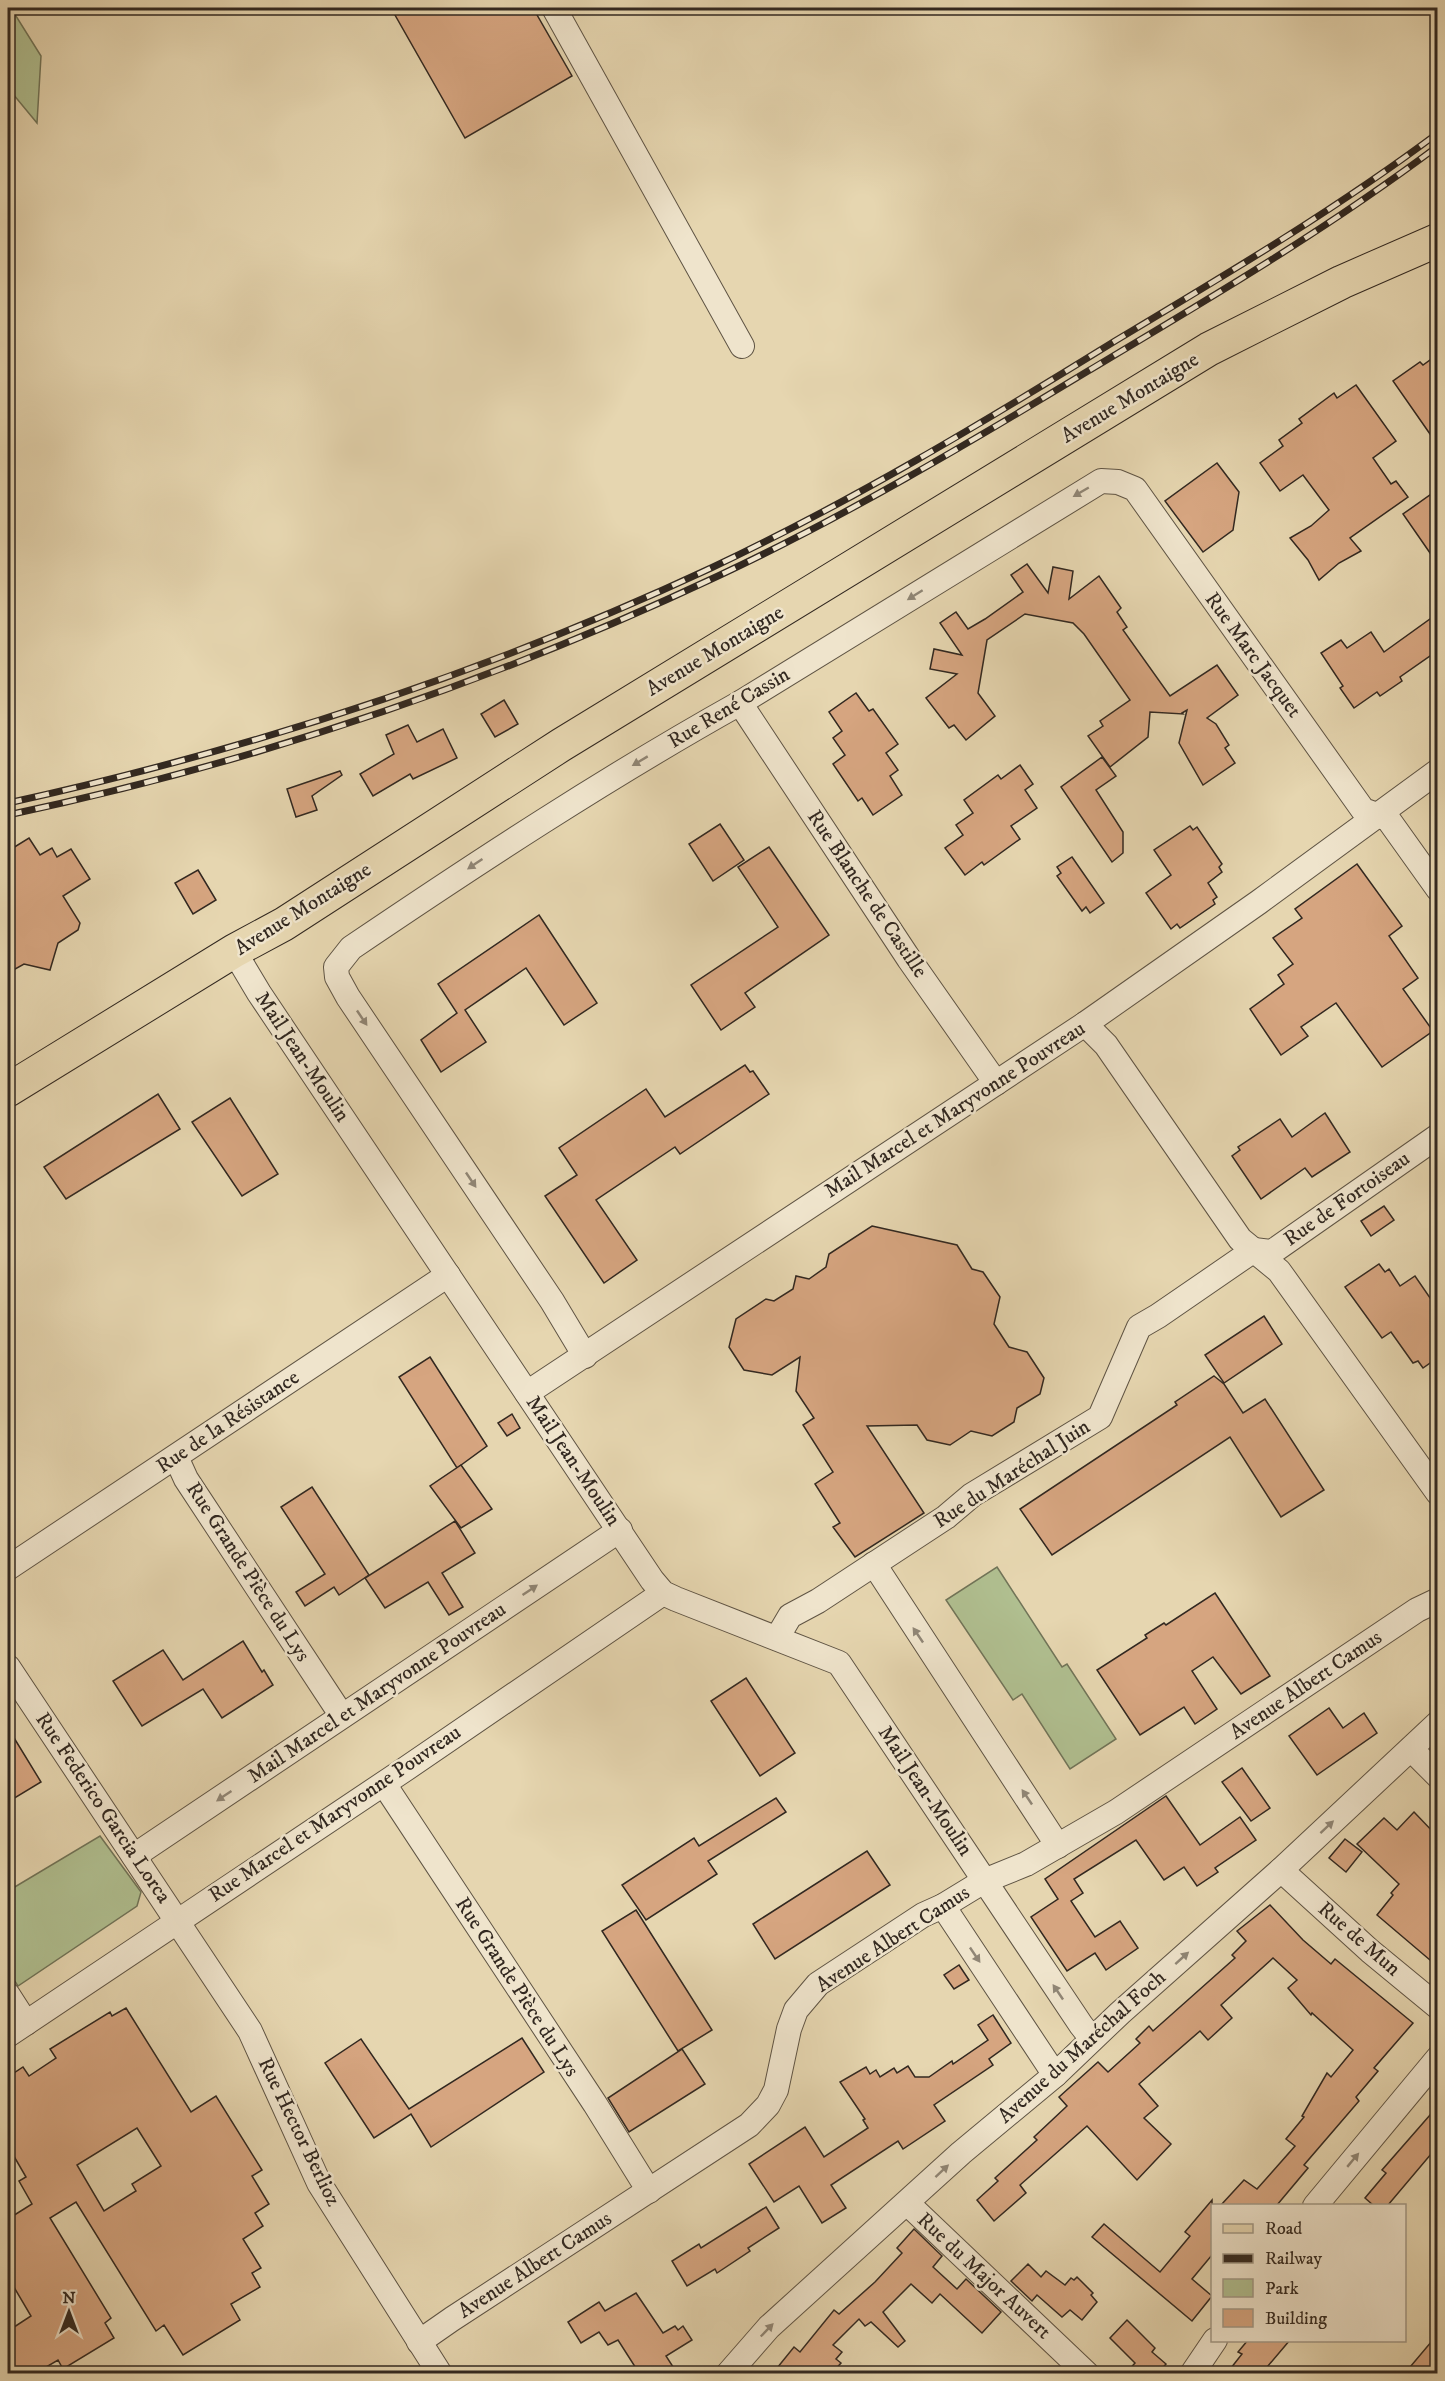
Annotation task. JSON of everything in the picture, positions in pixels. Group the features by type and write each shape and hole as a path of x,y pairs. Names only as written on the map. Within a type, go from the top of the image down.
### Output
{"main road":[{"name":"Avenue Montaigne","path":"8,1090 234,951 284,924 571,739 1209,350 1332,287 1437,240"}],"street":[{"path":"554,8 742,346"},
{"name":"Rue René Cassin","path":"585,1356 552,1301 348,997 337,977 336,967 351,948 517,836 740,703 1101,481 1118,482 1135,489"},
{"name":"Rue Marc Jacquet","path":"1135,489 1363,810 1388,819 1437,889"},
{"name":"Rue Blanche de Castille","path":"740,703 903,949 996,1083"},
{"name":"Mail Marcel et Maryvonne Pouvreau","path":"527,1393 1085,1024 1259,902 1437,771"},
{"name":"Mail Jean-Moulin","path":"234,951 259,993 652,1580 663,1593 839,1663 1092,2039"},
{"path":"1085,1024 1106,1044 1240,1239 1279,1271 1437,1493"},
{"name":"Rue de Fortoiseau","path":"1254,1250 1272,1252 1437,1136"},
{"name":"Rue du Maréchal Juin","path":"777,1638 790,1616 818,1601 945,1517 972,1495 1100,1417 1139,1328 1254,1250"},
{"name":"Rue de la Résistance","path":"8,1568 448,1275"},
{"name":"Rue Grande Pièce du Lys","path":"176,1457 186,1479 342,1716"},
{"name":"Mail Marcel et Maryvonne Pouvreau","path":"134,1856 620,1530"},
{"path":"874,1564 1058,1846"},
{"name":"Rue Marcel et Maryvonne Pouvreau","path":"17,2029 384,1784 663,1593"},
{"name":"Avenue Albert Camus","path":"419,2342 749,2126 768,2104 776,2090 789,2029 796,2010 818,1984 922,1915 984,1881 1026,1864 1143,1795 1417,1610 1437,1599"},
{"path":"812,1651 810,1624 818,1601"},
{"name":"Rue Federico Garcia Lorca","path":"8,1666 178,1920"},
{"name":"Avenue du Maréchal Foch","path":"728,2373 769,2327 961,2153 1055,2074 1281,1870 1437,1723"},
{"path":"1411,1749 1437,1776"},
{"name":"Rue Grande Pièce du Lys","path":"384,1784 595,2104 649,2191"},
{"name":"Rue de Mun","path":"1281,1870 1370,1951 1437,2007"},
{"path":"942,1906 1055,2074"},
{"name":"Rue Hector Berlioz","path":"178,1920 250,2031 319,2183 440,2373"},
{"path":"8,1995 17,2029"},
{"path":"1316,2204 1437,2058"},
{"name":"Rue du Major Auvert","path":"907,2203 1087,2373"},
{"path":"1192,2373 1214,2342"}],"green space":[{"path":"8,8 11,8 41,56 37,123 8,88"},
{"path":"997,1567 1062,1667 1067,1664 1116,1739 1070,1769 1022,1694 1013,1700 946,1600"},
{"path":"100,1836 141,1892 137,1906 18,1986 8,1971 8,1891"}],"building":[{"path":"391,8 533,8 572,76 465,138"},
{"path":"1437,355 1437,444 1393,381 1420,362 1423,365"},
{"path":"1356,385 1396,441 1373,458 1391,484 1396,481 1408,497 1350,538 1361,551 1339,563 1319,580 1308,560 1290,538 1311,526 1329,510 1303,475 1280,491 1260,463 1283,446 1279,440 1302,423 1299,419 1334,393 1337,398"},
{"path":"1217,463 1239,492 1233,530 1203,552 1165,501"},
{"path":"1437,490 1437,563 1403,514"},
{"path":"1027,564 1048,593 1053,567 1073,571 1069,599 1099,576 1121,608 1117,612 1127,627 1123,630 1170,696 1217,665 1238,695 1207,718 1216,724 1229,745 1225,748 1235,763 1203,785 1179,743 1187,710 1183,714 1150,712 1148,737 1110,767 1088,736 1103,726 1100,721 1130,700 1084,634 1073,623 1025,614 987,640 978,693 995,716 966,740 954,725 949,728 926,698 957,674 930,669 934,649 962,655 940,623 956,612 968,629 985,619 1023,592 1011,575"},
{"path":"1437,614 1437,651 1400,677 1402,681 1380,696 1377,692 1354,708 1340,688 1343,686 1321,653 1341,640 1347,648 1371,632 1384,652"},
{"path":"856,693 869,711 873,709 898,744 886,753 898,770 890,776 902,795 873,815 862,798 858,801 833,764 845,755 833,738 842,731 829,712"},
{"path":"504,700 518,724 495,737 481,714"},
{"path":"408,725 417,742 443,729 457,758 413,779 410,774 373,796 360,774 394,754 386,735"},
{"path":"1102,757 1116,776 1096,790 1123,832 1123,853 1112,862 1061,787"},
{"path":"1020,765 1033,784 1025,790 1037,808 1011,826 1020,839 984,865 982,862 965,875 945,848 963,835 956,825 973,813 964,800 998,775 1001,779"},
{"path":"340,771 342,775 312,796 317,810 296,817 287,789"},
{"path":"720,824 744,860 713,881 689,844"},
{"path":"1190,826 1193,830 1197,827 1222,864 1219,867 1222,872 1208,883 1217,897 1213,900 1215,904 1180,928 1177,924 1171,929 1146,893 1171,875 1154,850"},
{"path":"29,838 40,855 52,848 57,857 71,849 90,879 63,896 80,923 78,930 58,943 50,970 24,964 8,973 8,851"},
{"path":"769,847 829,935 745,993 755,1007 721,1030 691,985 778,927 738,867"},
{"path":"1072,857 1104,903 1090,913 1086,907 1082,911 1057,876 1061,873 1057,867"},
{"path":"1357,864 1402,926 1389,936 1418,978 1403,989 1433,1031 1382,1067 1336,1003 1301,1027 1308,1036 1281,1055 1250,1009 1284,984 1278,975 1293,964 1273,938 1302,918 1295,909"},
{"path":"198,870 216,900 193,914 175,883"},
{"path":"539,915 597,1003 564,1025 526,968 465,1010 486,1042 441,1072 421,1040 457,1013 438,984"},
{"path":"745,1065 750,1072 753,1071 769,1094 680,1154 675,1147 596,1200 637,1260 604,1283 545,1196 577,1175 559,1148 646,1089 665,1117"},
{"path":"158,1094 180,1129 66,1199 44,1167"},
{"path":"230,1098 278,1174 242,1196 192,1122"},
{"path":"1325,1113 1350,1152 1312,1177 1305,1168 1261,1199 1232,1156 1240,1150 1238,1147 1280,1119 1292,1137"},
{"path":"1384,1206 1394,1220 1371,1236 1361,1221"},
{"path":"872,1226 957,1245 972,1269 983,1272 1000,1297 994,1324 1009,1347 1027,1352 1044,1378 1040,1394 1017,1408 1014,1422 992,1436 971,1431 950,1445 927,1440 917,1425 867,1426 924,1513 855,1557 833,1527 840,1523 815,1484 833,1472 803,1425 814,1418 796,1391 800,1357 772,1375 744,1370 729,1347 736,1319 766,1299 774,1301 793,1289 796,1276 809,1279 826,1267 829,1254"},
{"path":"1379,1264 1385,1272 1389,1269 1400,1286 1415,1276 1437,1308 1437,1358 1423,1368 1418,1361 1413,1363 1391,1332 1382,1338 1345,1287"},
{"path":"1264,1316 1282,1344 1224,1383 1205,1355"},
{"path":"430,1357 487,1446 457,1468 399,1377"},
{"path":"1214,1376 1224,1384 1243,1413 1265,1399 1324,1490 1281,1517 1230,1437 1052,1555 1020,1509 1177,1405 1175,1402"},
{"path":"512,1414 520,1428 507,1436 498,1423"},
{"path":"461,1465 492,1509 461,1528 430,1486"},
{"path":"312,1487 369,1575 339,1595 334,1587 305,1606 296,1592 325,1574 281,1507"},
{"path":"455,1521 475,1553 442,1573 463,1607 449,1615 428,1582 385,1608 365,1578"},
{"path":"1215,1593 1270,1676 1241,1694 1213,1657 1192,1671 1217,1709 1195,1724 1184,1707 1140,1735 1097,1670 1147,1638 1145,1635 1164,1623 1166,1625"},
{"path":"243,1641 273,1685 222,1718 203,1689 142,1726 113,1681 163,1650 183,1680"},
{"path":"746,1678 795,1753 760,1776 711,1701"},
{"path":"1329,1708 1343,1728 1364,1713 1377,1733 1317,1775 1289,1736"},
{"path":"8,1728 41,1782 8,1802"},
{"path":"1242,1768 1270,1808 1251,1821 1222,1782"},
{"path":"1166,1796 1200,1845 1240,1817 1256,1840 1215,1868 1218,1872 1197,1886 1184,1867 1164,1880 1136,1840 1074,1879 1083,1893 1071,1901 1095,1937 1120,1921 1138,1948 1106,1970 1095,1953 1067,1971 1031,1917 1058,1899 1045,1879"},
{"path":"776,1798 786,1812 708,1861 717,1874 646,1920 622,1885 694,1838 699,1846"},
{"path":"1414,1812 1437,1836 1437,1966 1377,1915 1399,1884 1357,1844 1384,1818 1397,1830"},
{"path":"1345,1839 1362,1852 1346,1872 1329,1858"},
{"path":"867,1851 890,1885 775,1959 753,1924"},
{"path":"1270,1905 1303,1940 1331,1964 1335,1959 1413,2023 1374,2068 1378,2071 1356,2097 1359,2101 1304,2165 1308,2168 1278,2204 1222,2204 1244,2180 1257,2189 1295,2146 1286,2139 1304,2117 1302,2116 1327,2073 1331,2077 1353,2050 1312,2013 1311,2015 1288,1988 1297,1980 1273,1958 1221,2005 1232,2018 1208,2040 1200,2031 1139,2084 1158,2106 1144,2118 1171,2144 1137,2180 1087,2126 1020,2185 1026,2193 994,2221 977,2200 998,2181 995,2178 1037,2140 1034,2137 1067,2106 1059,2097 1098,2062 1108,2072 1140,2043 1136,2039 1149,2026 1153,2031 1235,1958 1232,1955 1246,1941 1237,1931"},
{"path":"636,1910 712,2030 678,2051 602,1931"},
{"path":"959,1965 969,1980 954,1989 944,1975"},
{"path":"126,2008 191,2112 216,2096 262,2170 252,2176 269,2204 255,2213 263,2226 243,2239 261,2268 252,2273 260,2287 231,2304 240,2320 183,2355 164,2325 156,2331 76,2202 50,2218 111,2318 105,2323 114,2338 63,2369 58,2360 36,2373 8,2373 8,2331 31,2316 8,2277 8,2219 32,2204 19,2181 26,2177 8,2146 8,2077 23,2067 29,2076 56,2058 50,2049 110,2012 112,2016","holes":["137,2128 161,2166 132,2184 136,2191 104,2211 77,2165"]},
{"path":"993,2015 1011,2043 989,2059 993,2065 934,2105 945,2121 903,2149 898,2141 831,2185 846,2208 822,2223 799,2186 774,2202 749,2164 805,2127 824,2157 868,2128 863,2120 865,2119 840,2082 866,2067 870,2074 876,2070 880,2077 894,2068 897,2073 908,2066 915,2077 929,2077 988,2040 978,2025"},
{"path":"522,2038 544,2072 431,2147 411,2114 374,2138 325,2063 361,2039 409,2109"},
{"path":"682,2049 705,2084 629,2132 608,2098"},
{"path":"1437,2107 1437,2147 1389,2204 1372,2204 1365,2198 1386,2173 1382,2170"},
{"path":"1212,2200 1211,2256 1192,2279 1211,2297 1192,2321 1092,2237 1104,2224 1160,2272 1190,2236 1185,2232"},
{"path":"766,2207 779,2228 748,2248 750,2251 717,2273 715,2269 687,2286 672,2261 699,2244 701,2248"},
{"path":"914,2229 942,2256 933,2267 957,2289 966,2279 1001,2312 982,2333 940,2294 932,2303 911,2284 883,2312 905,2341 898,2347 871,2322 865,2326 859,2319 833,2345 842,2352 836,2359 841,2363 832,2373 773,2373 794,2347 800,2352 834,2310 839,2314 875,2282 902,2253 897,2248"},
{"path":"1028,2264 1041,2277 1046,2271 1065,2285 1071,2278 1074,2280 1077,2277 1093,2293 1091,2295 1097,2302 1082,2320 1070,2310 1062,2317 1037,2295 1032,2301 1011,2281"},
{"path":"636,2293 663,2333 675,2326 678,2330 683,2326 692,2340 666,2356 677,2373 639,2373 618,2340 608,2345 599,2332 581,2343 568,2322 599,2302 605,2311"},
{"path":"1127,2320 1155,2348 1152,2352 1166,2364 1158,2373 1126,2373 1135,2363 1110,2338"},
{"path":"1437,2335 1437,2366 1431,2373 1405,2373"},
{"path":"1246,2342 1288,2342 1262,2373 1227,2373 1242,2354 1238,2352"}],"railway":[{"path":"8,803 188,759 366,705 540,642 711,568 866,489 1016,401 1279,241 1360,189 1438,133"},
{"path":"8,815 190,771 370,716 546,651 718,576 813,529 952,452 1177,318 1353,207 1438,146"}]}
